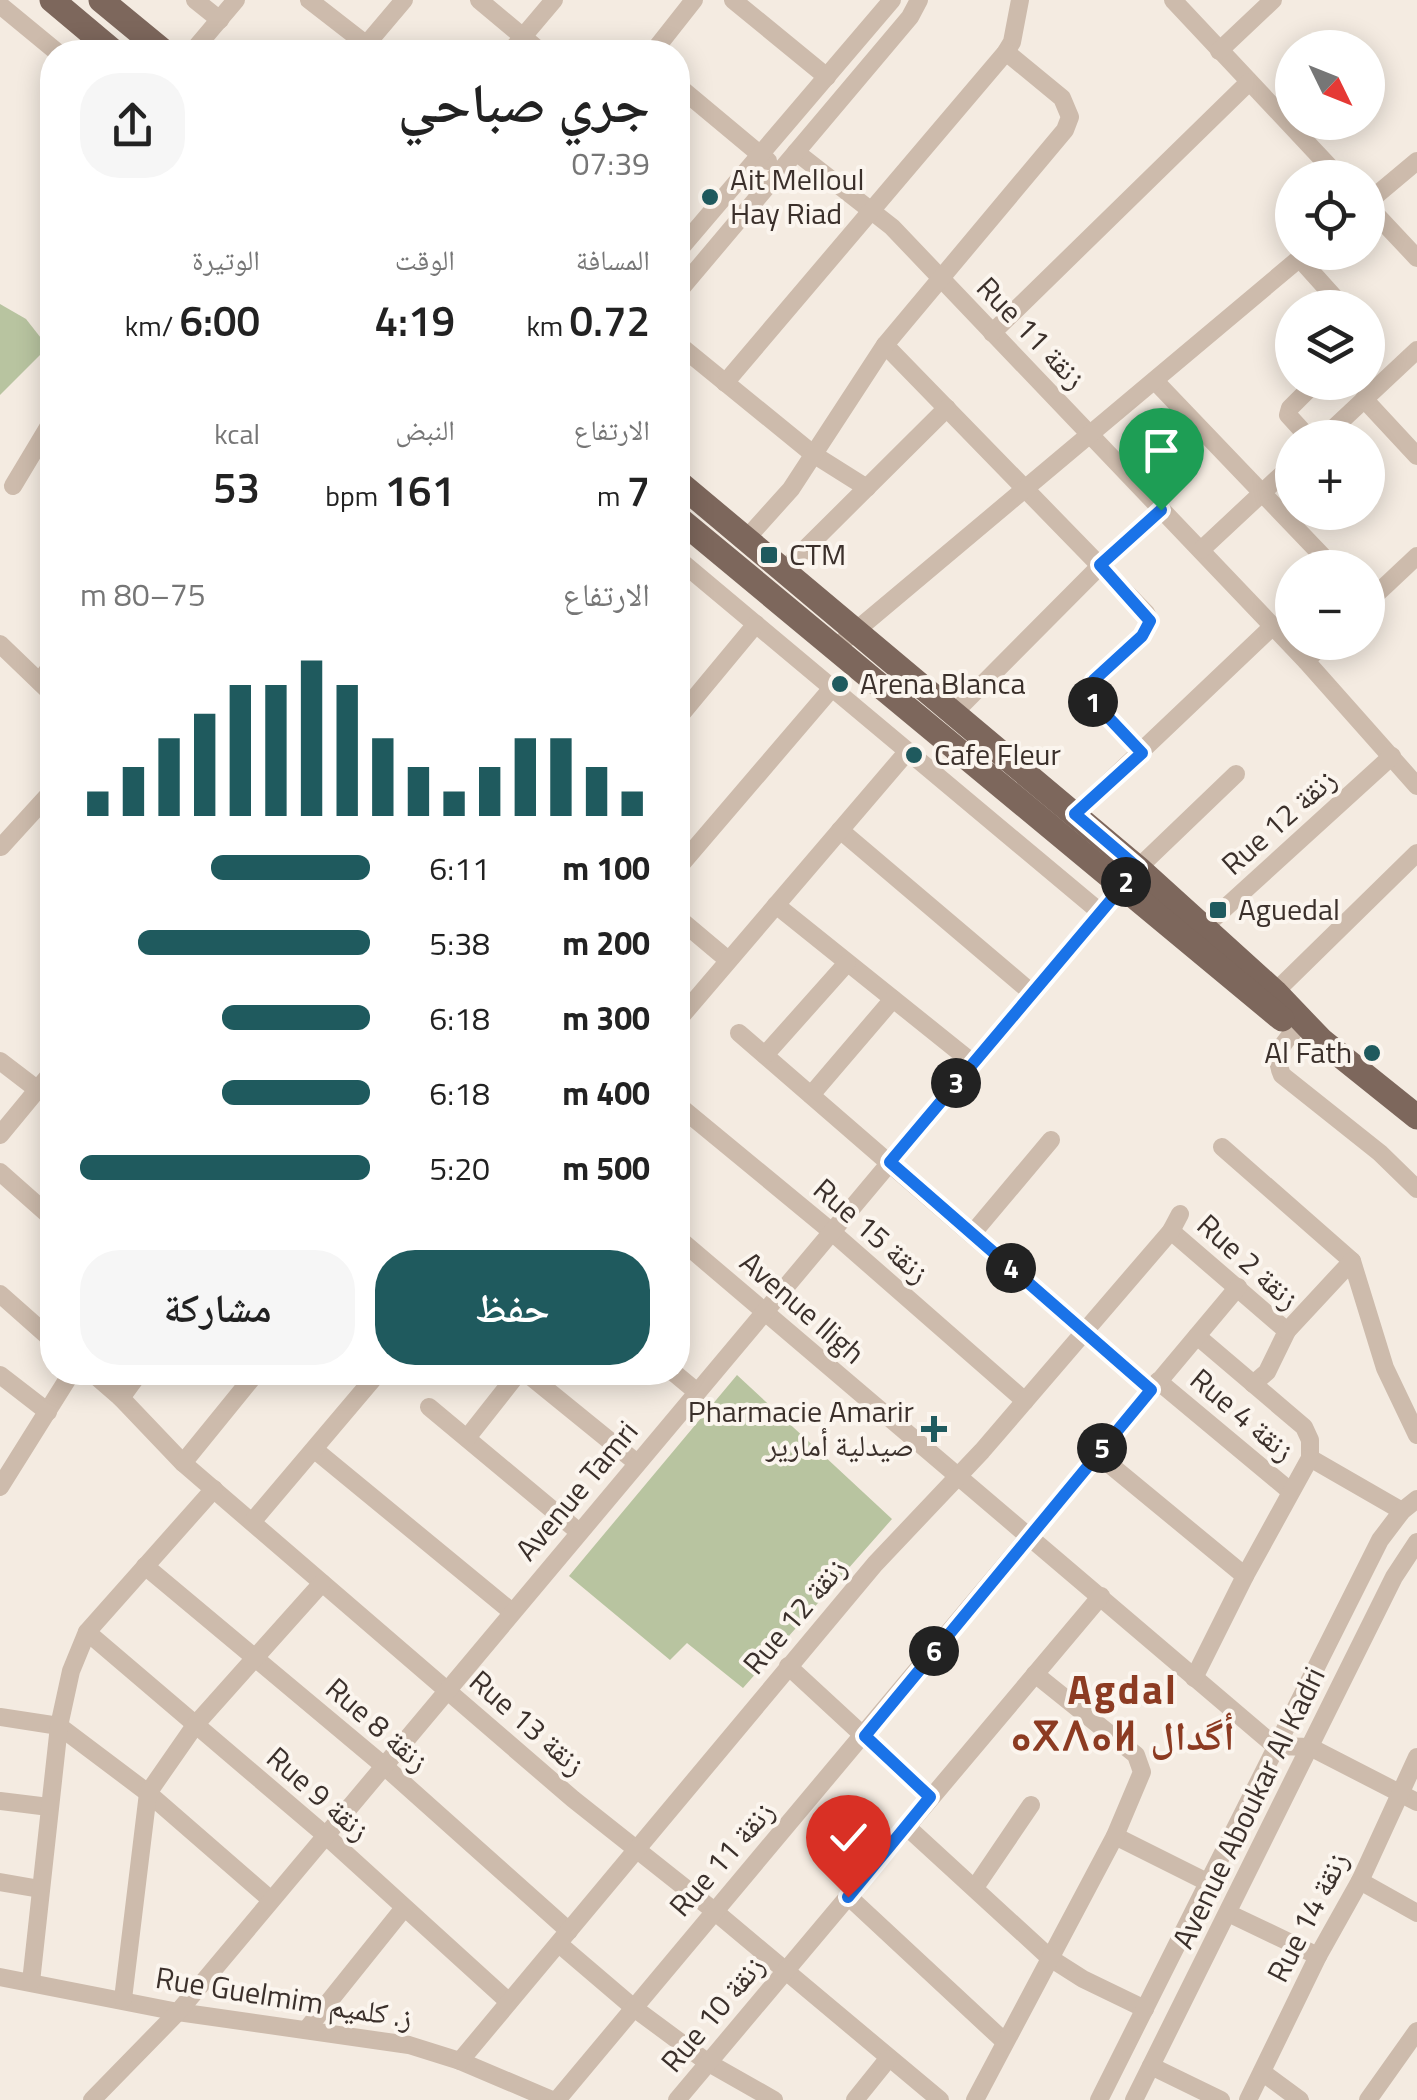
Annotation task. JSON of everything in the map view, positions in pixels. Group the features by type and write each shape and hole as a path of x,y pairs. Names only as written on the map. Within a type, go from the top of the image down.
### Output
{"main road":[{"path":"52,0 100,40"},
{"path":"101,0 149,40"},
{"path":"690,492 1138,868 1321,1040 1417,1118"},
{"path":"690,528 1417,1132"},
{"path":"863,674 881,654"}],"street":[{"path":"196,0 220,20"},
{"path":"207,40 236,0"},
{"path":"309,0 353,40"},
{"path":"371,40 404,0"},
{"path":"479,0 527,40"},
{"path":"520,40 554,0"},
{"path":"662,40 694,0"},
{"path":"733,0 826,77"},
{"path":"690,237 892,0"},
{"path":"690,278 910,17 919,0"},
{"path":"725,384 1006,52 1012,42 1020,0"},
{"path":"1172,0 1323,160"},
{"path":"1219,51 1273,0"},
{"path":"0,5 42,40"},
{"path":"746,539 790,489 885,345 1065,130 1070,117 1062,98 1006,52"},
{"path":"992,333 1250,82"},
{"path":"690,96 780,171"},
{"name":"Rue 11 زنقة","path":"796,152 892,227 1306,661 1417,786"},
{"path":"1385,189 1417,161"},
{"path":"1385,223 1417,258"},
{"path":"834,650 1287,270"},
{"path":"1315,270 1330,290"},
{"path":"885,345 1150,621 1142,636 1094,680 1090,695 1142,753"},
{"path":"1385,380 1417,350"},
{"path":"690,354 812,454 868,488"},
{"path":"1155,381 1316,550"},
{"path":"1293,420 1288,415 1298,400"},
{"path":"1342,420 1363,400"},
{"path":"1365,400 1417,456"},
{"path":"783,571 947,408"},
{"path":"13,486 40,441"},
{"path":"1201,550 1275,482"},
{"path":"952,714 1100,565 1161,510"},
{"path":"1385,586 1417,556"},
{"path":"690,569 1100,912"},
{"path":"690,695 756,624"},
{"path":"1075,814 1273,626"},
{"path":"0,644 40,682"},
{"path":"690,854 832,688"},
{"path":"690,1006 908,752"},
{"name":"Rue 12 زنقة","path":"1203,928 1392,756"},
{"path":"1138,868 1236,774"},
{"path":"1,847 40,804"},
{"path":"840,830 1032,993"},
{"path":"1274,992 1417,853"},
{"name":"Avenue Tamri","path":"92,2100 178,2012 1138,868"},
{"path":"776,905 974,1062"},
{"path":"690,928 728,960"},
{"path":"766,1055 847,963"},
{"path":"812,1095 893,999"},
{"path":"1295,1030 1280,1046 1277,1059 1282,1074 1380,1153 1417,1189"},
{"path":"739,1033 1084,1330 1155,1385"},
{"path":"0,1061 38,1090"},
{"path":"0,1135 40,1087"},
{"name":"Rue 15 زنقة","path":"690,1116 832,1232 1025,1401"},
{"path":"972,1234 1051,1140"},
{"path":"1222,1147 1352,1262 1385,1368 1417,1435"},
{"path":"0,1172 40,1207"},
{"name":"Rue 12 زنقة","path":"460,2061 788,1666 982,1451 1175,1222"},
{"name":"Rue 2 زنقة","path":"1175,1222 1238,1288 1287,1331 1267,1372 1253,1384"},
{"name":"Avenue Iligh","path":"690,1248 1275,1746"},
{"path":"1287,1331 1352,1262"},
{"name":"Rue 11 زنقة","path":"555,2100 1238,1288"},
{"path":"0,1294 40,1329"},
{"path":"1194,1678 1244,1576 1310,1458 1310,1440 1304,1426 1197,1336"},
{"path":"0,1375 48,1412"},
{"path":"3,1476 64,1385"},
{"name":"Rue 13 زنقة","path":"106,1385 183,1463 573,1799 940,2100"},
{"path":"122,1398 131,1385"},
{"path":"183,1463 246,1385"},
{"path":"252,1522 369,1385"},
{"path":"467,1438 511,1385"},
{"path":"538,1385 637,1463"},
{"path":"689,1385 697,1392"},
{"name":"Rue 4 زنقة","path":"1155,1385 1290,1492"},
{"path":"429,1407 579,1532"},
{"path":"315,1450 512,1612"},
{"path":"1096,1454 1244,1576"},
{"path":"1310,1458 1410,1505"},
{"path":"31,1982 59,1726 71,1671 87,1632 214,1489"},
{"name":"Avenue Aboukar Al Kadri","path":"1099,2100 1380,1540 1410,1505"},
{"name":"Avenue Aboukar Al Kadri","path":"1134,2100 1398,1568 1417,1542"},
{"name":"Rue 8 زنقة","path":"145,1566 383,1765 634,2008 706,2062 774,2100"},
{"path":"123,1999 148,1793 196,1724 322,1583"},
{"name":"Rue 10 زنقة","path":"677,2100 1101,1596"},
{"name":"Rue 9 زنقة","path":"87,1632 324,1834 509,2002"},
{"path":"788,1666 930,1797"},
{"path":"974,2100 1115,1836 1142,1772 1136,1756 1034,1674"},
{"path":"0,1717 59,1726 148,1793 270,1899"},
{"path":"1275,1746 1310,1747 1417,1802"},
{"name":"Rue 14 زنقة","path":"1248,2100 1318,1956 1360,1881 1417,1757"},
{"path":"0,1801 49,1807"},
{"path":"976,1886 1031,1805"},
{"path":"906,1826 976,1886 1050,1958 1145,2008"},
{"path":"1115,1836 1209,1883"},
{"path":"1360,1881 1417,1912"},
{"path":"0,1882 40,1889"},
{"path":"848,1897 1005,2042"},
{"path":"307,2028 404,1908"},
{"path":"1228,1913 1318,1956"},
{"name":"Rue Guelmim ز. كلميم","path":"0,1977 178,2012 408,2045 460,2061 555,2100"},
{"path":"1368,2100 1417,2031"},
{"path":"855,2100 888,2059"},
{"path":"1151,2066 1221,2100"},
{"path":"1262,2072 1300,2100"}],"green space":[{"path":"0,304 26,319 40,337 40,355 0,395"},
{"path":"737,1375 892,1519 743,1688 687,1643 670,1660 569,1576"}],"place":[{"name":"Ait Melloul Hay Riad","path":"710,197"},
{"name":"CTM","path":"769,555"},
{"name":"Arena Blanca","path":"840,684"},
{"name":"Cafe Fleur","path":"914,755"},
{"name":"Aguedal","path":"1218,910"},
{"name":"Al Fath","path":"1372,1053"},
{"name":"Pharmacie Amarir صيدلية أمارير","path":"934,1429"}],"district":[{"name":"Agdal ⴰⴳⴷⴰⵍ أگدال","path":"1123,1713"}],"route":[{"path":"848,1897 930,1797 865,1736 1151,1390 890,1162 1138,868 1075,814 1142,753 1092,700 1089,690 1094,680 1142,636 1150,621 1100,565 1161,510"}]}
